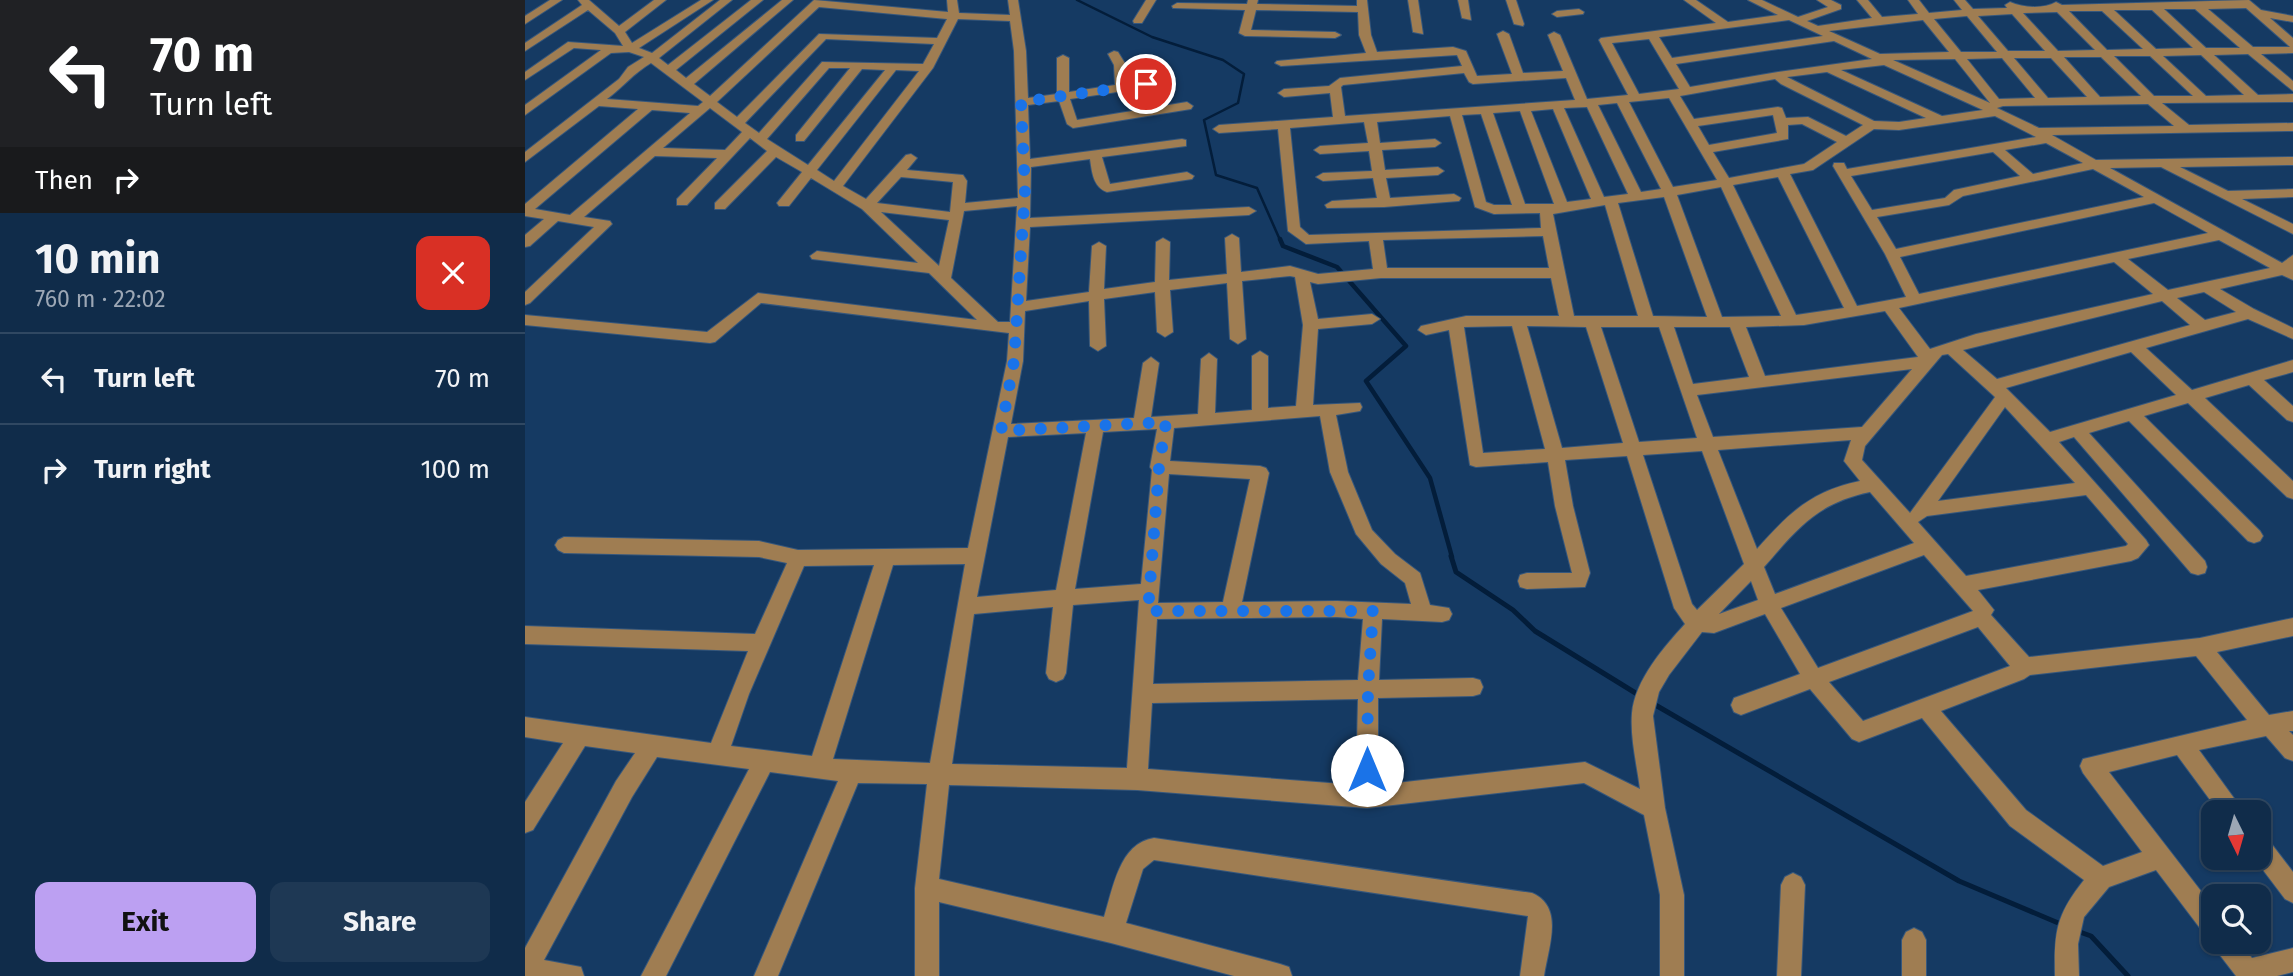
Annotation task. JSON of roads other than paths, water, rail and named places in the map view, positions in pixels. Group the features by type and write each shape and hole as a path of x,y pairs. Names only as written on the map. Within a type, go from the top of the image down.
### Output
{"street":[{"path":"525,20 557,0"},
{"path":"525,77 592,33 619,31 661,0"},
{"path":"630,49 708,0"},
{"path":"525,158 623,81 632,69 653,58 727,0"},
{"path":"669,70 758,0"},
{"path":"687,84 788,0"},
{"path":"836,187 927,68 954,16 952,0"},
{"path":"1138,21 1151,0"},
{"path":"1413,0 1419,32"},
{"path":"1463,0 1467,18"},
{"path":"1511,0 1519,24"},
{"path":"1689,0 1725,26"},
{"path":"1753,0 1994,108 2220,235 2290,268"},
{"path":"1822,0 1837,7"},
{"path":"1716,322 1669,192 1605,40 1794,19 1860,0 1879,20"},
{"path":"1913,0 1958,55 1994,108"},
{"path":"1959,0 2045,102"},
{"path":"2005,0 2097,101"},
{"path":"2051,0 2151,100 2186,129"},
{"path":"525,48 586,2 592,33 613,48 630,49 653,58 687,84 706,106 738,122 775,150 867,205 993,326"},
{"path":"573,219 706,106 818,2 861,4 954,16 1015,9 1024,201 1014,361 966,606 939,776 927,888 927,976"},
{"path":"1816,29 1879,20 1970,13 2105,5 2246,2 2293,44"},
{"path":"2196,3 2253,50 2293,88"},
{"path":"1251,4 1243,31 1246,33 1335,35"},
{"path":"2151,4 2254,99"},
{"path":"1177,6 1362,5 1365,35 1373,58"},
{"path":"2105,5 2203,99"},
{"path":"1557,14 1578,10"},
{"path":"2261,13 2293,19"},
{"path":"619,31 630,49"},
{"path":"1503,34 1519,76"},
{"path":"1554,35 1570,74 1636,196"},
{"path":"1652,35 1669,62 1691,123 1725,182 1791,321"},
{"path":"738,122 823,36 940,41"},
{"path":"1669,62 1835,38"},
{"path":"525,111 613,48"},
{"path":"1281,63 1457,50 1462,53 1472,79 1476,80 1570,74"},
{"path":"1219,129 1628,99 1881,59 1958,55 2293,50"},
{"path":"1114,54 1120,65 1121,88"},
{"path":"1063,58 1063,97 1073,124 1152,94"},
{"path":"797,62 927,68"},
{"path":"682,202 728,154 755,136 826,64"},
{"path":"800,138 859,65"},
{"path":"784,203 893,67"},
{"path":"1827,68 1942,121"},
{"path":"1340,121 1336,89 1337,84 1344,80 1468,69"},
{"path":"1777,75 1785,82 1848,111 1871,125"},
{"path":"1021,102 1121,88 1152,94 1187,106"},
{"path":"1284,93 1336,89"},
{"path":"1455,112 1480,204 1484,208 1556,208 1669,192 1808,167 1871,125 1942,121 1994,108 2045,102 2293,98"},
{"path":"596,102 706,106"},
{"path":"1557,105 1605,200 1647,322"},
{"path":"525,211 649,106"},
{"path":"1524,107 1556,208"},
{"path":"1486,110 1520,208"},
{"path":"1691,123 1778,111 1784,136 1706,149"},
{"path":"1370,119 1384,203"},
{"path":"1781,122 1804,120 1845,142"},
{"path":"1284,125 1293,228 1306,240 1549,232"},
{"path":"1844,173 1995,147 2041,135 2293,127"},
{"path":"1024,164 1182,143"},
{"path":"1320,150 1435,143"},
{"path":"1995,147 2030,178"},
{"path":"720,206 775,150"},
{"path":"652,152 728,154"},
{"path":"1831,152 1892,254 1915,300"},
{"path":"1094,155 1101,181 1107,188 1187,176"},
{"path":"867,205 911,158"},
{"path":"1867,215 1949,201 1959,193 2091,164 2293,160"},
{"path":"2163,163 2293,230"},
{"path":"1322,177 1438,171"},
{"path":"1782,172 1853,312"},
{"path":"897,173 958,178 960,181 958,212 939,273"},
{"path":"2225,195 2293,194"},
{"path":"1332,205 1454,198"},
{"path":"1892,254 2156,199"},
{"path":"867,205 958,212 1024,201"},
{"path":"1556,208 1546,214 1568,322"},
{"path":"525,211 605,224 525,300"},
{"path":"1023,223 1249,211"},
{"path":"525,243 555,216"},
{"path":"1426,330 1456,323 1518,320 1791,321 1915,300 2220,235"},
{"path":"1375,236 1381,273"},
{"path":"1232,238 1238,339"},
{"path":"1163,242 1165,332"},
{"path":"1098,346 1096,295 1099,246"},
{"path":"817,256 939,273"},
{"path":"2117,257 2202,326"},
{"path":"1741,705 1981,617 1984,610 1853,461 1857,444 1937,351 1976,339 2290,268"},
{"path":"1018,307 1290,271 1318,279 1381,273 1560,274"},
{"path":"1303,275 1311,325 1304,411"},
{"path":"2207,287 2249,313 2293,334"},
{"path":"525,320 710,338 758,298 1016,327"},
{"path":"1889,305 1929,360"},
{"path":"1909,526 1999,391 2134,346 2249,313"},
{"path":"1311,325 1372,319"},
{"path":"1518,320 1555,454 1564,506 1581,573 1578,581 1527,582"},
{"path":"1592,322 1684,608 1696,623 1714,624 1927,546"},
{"path":"1665,322 1707,445 1769,604 1813,678 1859,732 2017,673 2025,666 2200,648 2293,626"},
{"path":"1736,322 1759,382"},
{"path":"1456,323 1476,460 1866,433"},
{"path":"2134,346 2293,492"},
{"path":"1951,348 2047,439 2140,545 2131,554 1962,585"},
{"path":"1260,356 1261,415"},
{"path":"1206,419 1209,359"},
{"path":"1687,390 1897,367 1929,360"},
{"path":"1142,423 1151,363"},
{"path":"2047,439 2134,416 2293,366"},
{"path":"2253,379 2293,416"},
{"path":"1001,431 1166,422 1354,407"},
{"path":"966,606 1064,598 1149,601 1231,609 1432,613 1413,579 1388,559 1365,534 1339,472 1327,409"},
{"path":"2134,416 2255,536"},
{"path":"1137,779 1159,467 1166,422"},
{"path":"1056,674 1064,598 1096,425"},
{"path":"2078,431 2199,567"},
{"path":"1159,467 1260,473 1231,609"},
{"path":"1671,976 1672,895 1654,808 1642,711 1651,687 1696,623 1754,566 1794,520 1815,504 1836,493 1873,485"},
{"path":"1922,510 2089,488"},
{"path":"564,545 759,549 798,558 976,556"},
{"path":"820,768 886,557"},
{"path":"718,754 739,694 798,558"},
{"path":"1367,797 1368,689 1373,611"},
{"path":"1981,617 2025,666"},
{"path":"525,635 761,643"},
{"path":"2200,648 2267,726 2293,751"},
{"path":"1142,694 1473,687"},
{"path":"1927,708 2018,818 2101,878"},
{"path":"2201,911 2091,766 2293,721"},
{"path":"525,727 852,772 1137,779 1367,797 1585,772 1654,808"},
{"path":"525,822 580,735"},
{"path":"2181,744 2224,800"},
{"path":"572,976 525,970 624,789 652,746"},
{"path":"653,976 764,761"},
{"path":"767,976 852,772"},
{"path":"1111,931 1134,863 1140,853 1148,849 1159,849 1532,905 1538,909 1541,916 1532,976"},
{"path":"2067,976 2066,944 2074,911 2101,878 2159,856"},
{"path":"2271,862 2293,891"},
{"path":"1789,976 1793,885"},
{"path":"927,888 1111,931 1280,976"},
{"path":"1914,940 1914,976"},
{"path":"2234,954 2247,971 2293,961"}],"waterway":[{"path":"1077,0 1152,37 1223,60 1244,74 1238,103 1204,120 1216,175 1257,188 1280,240"},
{"path":"1280,239 1283,246 1337,267 1406,346 1366,381 1430,478 1452,557"},
{"path":"1451,556 1456,572 1513,610 1535,631 1642,697"},
{"path":"1652,703 1959,881 2063,925"},
{"path":"2077,931 2091,936 2128,976"}]}
